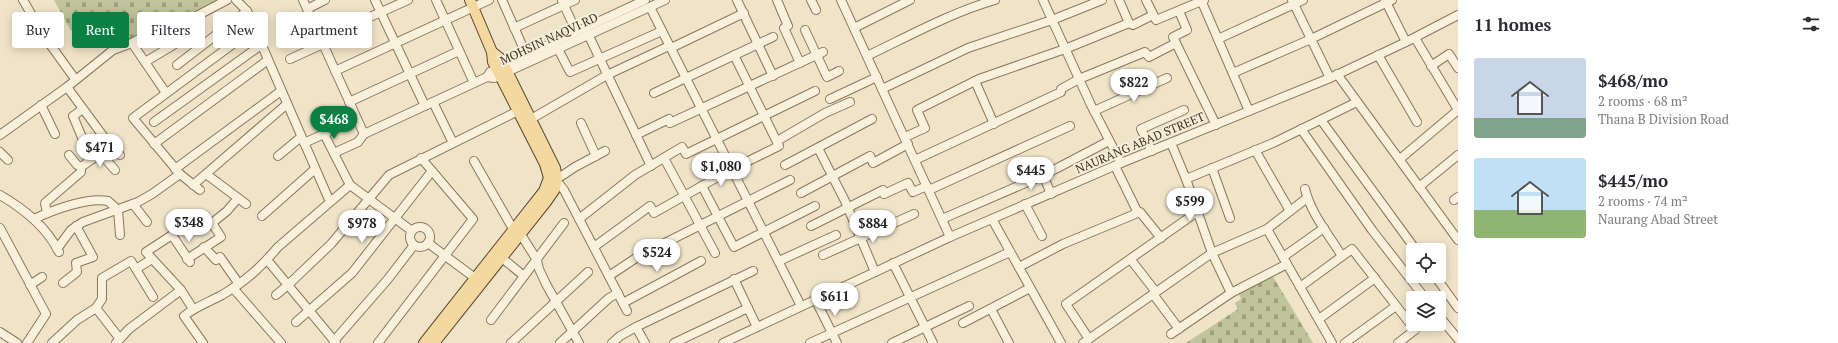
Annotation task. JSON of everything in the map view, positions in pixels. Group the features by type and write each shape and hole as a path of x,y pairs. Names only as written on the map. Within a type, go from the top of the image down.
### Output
{"main road":[{"path":"471,4 492,52 493,62 502,70 531,119 555,168 557,180 553,193 516,230"},
{"path":"434,343 544,191 549,178 545,164 518,112 502,70"},
{"path":"424,343 475,278 498,255"}],"street":[{"path":"23,0 44,36 75,79"},
{"path":"0,135 67,87 75,79 113,50 132,43 159,28 189,20 226,0"},
{"path":"177,65 246,11 236,0"},
{"path":"303,0 308,12"},
{"path":"307,9 325,0"},
{"path":"375,0 425,106"},
{"path":"372,16 408,0"},
{"path":"436,0 474,83"},
{"path":"335,71 445,20 471,4 489,0"},
{"path":"502,0 526,54"},
{"path":"514,28 563,2 575,0"},
{"name":"MOHSIN NAQVI RD","path":"502,70 558,48 588,34 645,0"},
{"name":"MOHSIN NAQVI RD","path":"334,153 358,142 364,134 487,77 494,78 502,70 526,54 634,6 650,7 665,0"},
{"path":"738,0 773,76"},
{"path":"777,0 788,26 784,28 800,63"},
{"path":"811,0 816,10"},
{"path":"841,0 950,237"},
{"path":"854,28 910,0"},
{"path":"867,56 944,19 993,0"},
{"path":"1043,0 1109,141 1138,213 1140,212 1161,238"},
{"path":"882,89 968,48 1052,20 1102,0"},
{"path":"1119,0 1129,23"},
{"path":"1146,0 1156,20 1202,0 1249,111"},
{"path":"1218,39 1293,2 1304,0"},
{"path":"1233,73 1311,39 1388,1 1406,42"},
{"path":"563,2 576,31"},
{"path":"1293,2 1311,39 1334,76 1357,102 1458,240"},
{"path":"650,7 801,306"},
{"path":"1179,11 1187,30 1173,37 1216,125"},
{"path":"531,119 607,75 744,13"},
{"path":"801,193 870,156 873,163 925,128 917,110 975,81 1065,49 1129,23 1133,25 1153,15"},
{"name":"NAURANG ABAD STREET","path":"723,343 950,237 1025,204 1334,76 1415,38 1458,15"},
{"path":"805,30 820,54 827,77 839,71"},
{"path":"558,48 570,72 662,31"},
{"path":"588,34 651,166"},
{"path":"654,93 773,37"},
{"path":"1400,159 1458,110 1415,38"},
{"path":"132,43 166,93"},
{"path":"915,160 1061,92 1061,89 1079,79 1146,52 1149,57 1176,43"},
{"path":"145,62 168,48"},
{"path":"200,190 177,172 132,118 227,48"},
{"path":"154,122 257,48"},
{"path":"262,48 330,202"},
{"path":"290,59 314,48"},
{"path":"325,48 364,134"},
{"path":"349,102 459,51"},
{"path":"636,135 669,119 670,123 702,109 820,54"},
{"path":"1431,66 1449,54 1458,68"},
{"path":"594,247 650,206 654,213 732,169 779,146 734,55"},
{"path":"1378,55 1417,122"},
{"path":"154,144 268,60"},
{"path":"830,99 877,77"},
{"path":"1094,111 1167,78"},
{"path":"975,81 994,124"},
{"path":"67,87 120,156"},
{"path":"0,195 19,206 34,220 47,233 58,251 70,230 83,222 133,204 152,194 177,172 281,91"},
{"path":"579,218 635,176 682,147 686,154 815,91"},
{"path":"433,102 452,142"},
{"path":"777,141 824,113 850,102"},
{"path":"1186,180 1321,120 1357,102"},
{"path":"192,185 287,104"},
{"path":"41,105 55,134"},
{"path":"84,109 73,116 86,147 85,151 89,162"},
{"path":"1152,151 1142,129 1184,110"},
{"path":"276,295 331,244 389,175 452,142 518,112"},
{"path":"278,156 303,140 324,134 357,119"},
{"path":"785,165 872,119"},
{"path":"1321,120 1411,243"},
{"path":"580,123 596,156"},
{"path":"810,226 883,190 884,194 908,183 913,192 928,188 1070,126"},
{"path":"1301,129 1372,230 1420,291"},
{"path":"324,134 350,185 412,231"},
{"path":"942,219 1043,175 1109,141"},
{"path":"1171,143 1212,253 1231,293"},
{"path":"81,167 111,146"},
{"path":"818,148 848,208 874,272"},
{"path":"1255,150 1290,211"},
{"path":"606,151 557,180 579,218 627,311"},
{"path":"0,152 8,160"},
{"path":"100,153 115,170"},
{"path":"69,155 77,165 81,167"},
{"path":"1419,187 1458,155"},
{"path":"378,343 473,219 421,158"},
{"path":"664,158 715,253"},
{"path":"474,161 516,230 537,260 539,269 579,343"},
{"path":"47,213 45,203 81,172 81,167"},
{"path":"1212,168 1230,218"},
{"path":"262,216 315,169"},
{"path":"296,322 352,273 432,171"},
{"path":"206,174 246,204"},
{"path":"1043,175 1051,194"},
{"path":"609,276 639,256 790,180"},
{"path":"203,343 184,316 193,309 236,286 268,261 278,247 350,185"},
{"path":"702,186 734,247 815,206"},
{"path":"1306,189 1307,198 1342,256"},
{"path":"193,309 181,290 146,252 172,235 188,260 204,247 221,237 212,223 227,212 238,198"},
{"path":"1197,212 1131,260 1066,304 1086,341 1212,253 1267,229 1307,198"},
{"path":"34,220 47,213 89,201 103,200 108,201 118,210 120,235"},
{"path":"133,204 147,222"},
{"path":"1025,204 1042,236"},
{"path":"1019,267 1063,244 1138,213"},
{"path":"823,255 914,214"},
{"path":"992,219 1061,343"},
{"path":"491,320 564,223"},
{"path":"63,283 77,272 76,263 93,257 76,226"},
{"path":"0,228 46,314 26,343"},
{"path":"420,228 426,230 430,238 428,243 423,247 414,245 410,240 412,231 420,228"},
{"path":"1283,257 1324,228"},
{"path":"1267,229 1332,343"},
{"path":"779,261 836,235"},
{"path":"428,243 475,278"},
{"path":"268,261 335,342 388,279 414,245"},
{"path":"204,247 216,260 220,257 236,286 281,343"},
{"path":"1300,287 1352,249 1415,330 1398,343"},
{"path":"810,343 910,299 1010,252"},
{"path":"498,255 524,276"},
{"path":"136,269 152,259"},
{"path":"1131,260 1179,329"},
{"path":"52,343 77,320 96,308 102,299 102,278 131,261 153,297"},
{"path":"623,303 701,261"},
{"path":"894,263 910,299 933,343"},
{"path":"1171,334 1231,293 1287,264"},
{"path":"612,343 636,327 753,271"},
{"path":"511,343 588,272"},
{"path":"30,284 42,277"},
{"path":"1319,319 1375,278"},
{"path":"734,279 757,326"},
{"path":"1440,283 1458,308"},
{"path":"963,323 1030,288"},
{"path":"96,308 118,341 129,329 181,290"},
{"path":"560,343 609,298 618,293"},
{"path":"815,300 837,343"},
{"path":"892,343 970,306"},
{"path":"1345,343 1396,306"},
{"path":"674,343 748,308"},
{"path":"991,309 1010,343"},
{"path":"1446,324 1458,339"},
{"path":"636,327 645,343"},
{"path":"0,332 17,343"}],"green space":[{"path":"54,0 223,0 200,12 137,12 137,36 129,40 129,12 72,12 71,31 64,18 64,12 61,12"},
{"path":"1272,275 1313,343 1186,343 1238,309 1235,303 1241,299 1239,294"}]}
